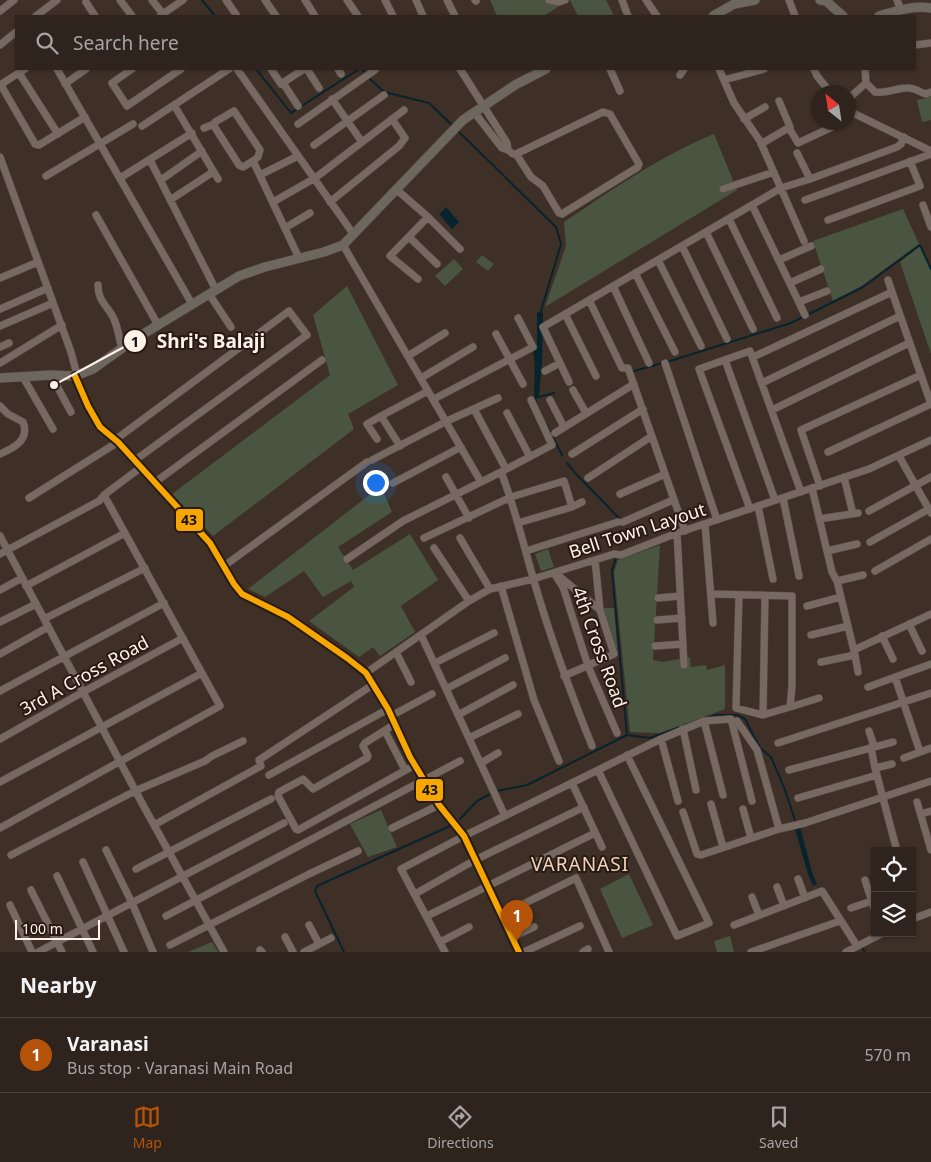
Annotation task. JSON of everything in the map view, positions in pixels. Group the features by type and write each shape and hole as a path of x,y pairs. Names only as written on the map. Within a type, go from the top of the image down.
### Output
{"main road":[{"path":"714,15 731,2 755,0"},
{"path":"825,0 842,15"},
{"path":"884,15 923,6 931,8"},
{"path":"0,378 76,375 93,369 158,325 239,276 343,245 464,120 482,106 544,70"}],"street":[{"path":"0,11 14,0"},
{"path":"37,15 57,0"},
{"path":"120,0 131,15"},
{"path":"152,0 161,15 183,0"},
{"path":"226,0 236,15"},
{"path":"265,0 275,15"},
{"path":"305,0 314,15"},
{"path":"347,0 357,15"},
{"path":"386,0 393,15"},
{"path":"416,0 423,15"},
{"path":"447,0 454,15"},
{"path":"549,0 559,2 565,0"},
{"path":"622,0 628,15"},
{"path":"646,0 656,15"},
{"path":"789,0 795,15"},
{"path":"897,0 901,10"},
{"path":"86,2 95,15"},
{"path":"0,45 15,33"},
{"path":"916,45 931,42"},
{"path":"58,70 192,304"},
{"path":"65,84 85,70"},
{"path":"131,70 112,83 127,106 180,70"},
{"path":"142,126 227,70"},
{"path":"238,70 354,235"},
{"path":"272,70 280,83 283,82 298,106"},
{"path":"283,82 303,70"},
{"path":"306,70 319,88"},
{"path":"298,124 375,70"},
{"path":"461,70 507,144 508,150"},
{"path":"610,70 620,91"},
{"path":"719,70 734,103 761,144 804,241"},
{"path":"724,80 760,70"},
{"path":"814,70 824,85"},
{"path":"865,70 866,83 875,92 906,87 914,88 926,94 931,92"},
{"path":"58,134 22,71 3,83 2,86 35,144 39,145 58,134 85,117"},
{"path":"856,92 866,83"},
{"path":"314,145 384,95"},
{"path":"332,99 362,142"},
{"path":"779,101 790,125 789,128 798,143 826,130"},
{"path":"174,105 218,179"},
{"path":"744,119 765,107"},
{"path":"273,202 314,178 404,110"},
{"path":"204,128 214,124 232,111 235,112 260,150 258,157 240,167 214,124"},
{"path":"474,112 502,148 516,154 536,182 543,186 559,213 562,214 638,167 639,164 610,114 607,112 603,112 516,154"},
{"path":"330,202 399,146 405,138 392,119"},
{"path":"856,119 904,137 931,151"},
{"path":"46,176 133,124"},
{"path":"761,144 789,128"},
{"path":"120,178 192,134"},
{"path":"569,382 543,327 781,188 896,147 901,144 904,137"},
{"path":"161,180 202,151"},
{"path":"805,200 910,161 931,151"},
{"path":"798,153 810,179"},
{"path":"260,175 298,156"},
{"path":"0,157 3,175 62,325 76,375 88,406 100,427 116,441 210,543 242,594 288,617 309,631 366,674 374,684 415,765 438,805 464,836 519,952"},
{"path":"150,160 212,292 231,327"},
{"path":"254,160 299,258"},
{"path":"828,220 920,186 910,161"},
{"path":"170,200 213,172"},
{"path":"723,189 774,172"},
{"path":"397,190 460,249"},
{"path":"752,205 805,314"},
{"path":"923,205 931,227"},
{"path":"285,228 310,213"},
{"path":"96,215 158,325"},
{"path":"418,279 390,256 428,217"},
{"path":"728,219 777,318"},
{"path":"706,232 753,329"},
{"path":"409,237 437,264"},
{"path":"343,245 481,482"},
{"path":"682,246 728,339"},
{"path":"778,260 811,246"},
{"path":"658,260 701,346"},
{"path":"0,278 38,262"},
{"path":"790,283 821,269"},
{"path":"635,273 675,352"},
{"path":"828,452 931,404 888,280"},
{"path":"98,285 98,294 115,322 122,349"},
{"path":"613,286 649,363"},
{"path":"0,309 48,288"},
{"path":"799,302 827,291"},
{"path":"753,357 892,292"},
{"path":"589,300 622,368 628,371 634,384 685,531"},
{"path":"0,326 53,303"},
{"path":"29,498 116,441 289,311 307,335 134,461"},
{"path":"565,314 596,376"},
{"path":"762,383 900,316"},
{"path":"434,400 533,347 518,318"},
{"path":"0,363 62,325"},
{"path":"408,356 445,333"},
{"path":"496,334 523,384"},
{"path":"0,348 8,343"},
{"path":"772,410 910,343"},
{"path":"421,378 473,347"},
{"path":"750,509 699,369 750,351 801,492"},
{"path":"154,483 322,360"},
{"path":"725,360 779,499 799,576"},
{"path":"546,372 560,363"},
{"path":"665,363 717,520"},
{"path":"51,375 71,412"},
{"path":"820,486 801,430 921,375"},
{"path":"22,377 53,429"},
{"path":"555,433 634,384"},
{"path":"377,440 367,424 428,390"},
{"path":"573,390 586,413"},
{"path":"224,566 370,461 447,421 498,398"},
{"path":"347,559 403,521 456,496 552,445 531,400"},
{"path":"550,400 564,427"},
{"path":"0,406 8,414 23,422 26,433 22,442 0,454"},
{"path":"474,409 503,470 533,579 564,676 592,746"},
{"path":"572,454 643,409"},
{"path":"508,414 530,457"},
{"path":"381,416 400,446"},
{"path":"588,478 652,436"},
{"name":"Bell Town Layout","path":"366,674 468,601 490,589 533,579 617,554 820,486 899,456 931,440"},
{"path":"393,483 461,446"},
{"path":"870,542 930,511 899,456"},
{"path":"0,554 99,501 104,495 140,468"},
{"path":"620,494 664,474"},
{"path":"446,477 469,518"},
{"path":"819,519 855,514 844,477"},
{"path":"868,511 931,477"},
{"path":"424,538 511,497 564,481 572,506"},
{"path":"812,488 832,572 837,581 855,652 858,672"},
{"path":"0,828 220,706 104,495"},
{"path":"526,551 620,522 674,500"},
{"path":"518,523 582,502"},
{"path":"758,506 773,579"},
{"path":"705,524 713,623"},
{"path":"26,586 125,533"},
{"path":"677,534 684,665"},
{"path":"0,536 135,791 224,952"},
{"path":"460,538 490,589"},
{"path":"875,570 931,539"},
{"path":"827,551 857,544"},
{"path":"434,548 468,601"},
{"path":"564,676 614,654 600,610 595,560"},
{"path":"44,619 145,568"},
{"path":"554,573 600,610"},
{"name":"4th Cross Road","path":"554,573 563,587 588,666 616,733"},
{"path":"837,581 864,575"},
{"path":"0,590 22,578"},
{"path":"501,586 534,700 560,761"},
{"path":"711,594 792,596 792,686 790,706"},
{"path":"738,595 736,708 763,715 819,698"},
{"path":"658,598 680,596"},
{"path":"763,715 765,596"},
{"path":"807,606 841,597"},
{"path":"0,691 164,603"},
{"path":"0,622 36,604"},
{"path":"821,662 855,652 882,636 931,614"},
{"path":"657,620 682,618"},
{"path":"909,624 922,651"},
{"path":"811,635 848,626"},
{"path":"0,654 48,627"},
{"path":"435,664 494,633"},
{"path":"421,635 505,816"},
{"path":"882,636 893,659"},
{"name":"3rd A Cross Road","path":"0,739 183,638"},
{"path":"655,646 683,644"},
{"path":"396,652 411,682"},
{"path":"446,689 505,658"},
{"path":"868,687 931,664"},
{"path":"0,782 202,673"},
{"path":"895,677 920,752"},
{"path":"154,824 261,766 259,760 374,684"},
{"path":"458,714 513,685"},
{"path":"778,743 931,693"},
{"path":"269,776 389,712 432,694"},
{"path":"469,738 518,714"},
{"path":"445,952 401,869 572,782 683,729 704,721 731,720 752,801"},
{"path":"704,721 724,795"},
{"path":"737,721 757,750 779,829"},
{"path":"395,724 365,743 363,746 368,756 367,758 313,789 303,780 279,792 278,796 298,830 415,765"},
{"path":"683,729 696,790"},
{"path":"384,731 405,770"},
{"path":"869,731 873,743 871,748 876,772 896,847"},
{"path":"662,739 678,801"},
{"path":"11,855 135,791 205,761 243,741"},
{"path":"790,770 893,742"},
{"path":"904,758 931,748"},
{"path":"481,763 498,753"},
{"path":"598,770 677,936 709,923 627,755"},
{"path":"166,916 460,761"},
{"path":"798,798 876,772 892,764"},
{"path":"683,812 699,855 779,829 805,823 931,781"},
{"path":"572,782 602,847"},
{"path":"136,869 271,799"},
{"path":"917,802 931,850"},
{"path":"711,804 723,847"},
{"path":"392,828 438,805"},
{"path":"415,894 475,860 584,807"},
{"path":"743,809 751,838"},
{"path":"921,814 931,810"},
{"path":"38,952 284,824"},
{"path":"427,916 595,833"},
{"path":"106,850 153,952"},
{"path":"170,945 358,851"},
{"path":"83,862 124,952"},
{"path":"57,876 93,952"},
{"path":"501,915 576,878 609,952"},
{"path":"798,879 805,898"},
{"path":"865,880 871,898"},
{"path":"777,887 784,906"},
{"path":"31,890 62,952"},
{"path":"734,925 822,890 857,946"},
{"path":"752,897 760,915"},
{"path":"850,908 871,901"},
{"path":"10,905 32,952"},
{"path":"916,916 931,912"},
{"path":"754,951 840,921"},
{"path":"309,925 319,944"},
{"path":"524,952 580,926"},
{"path":"440,942 469,927"},
{"path":"512,937 534,927"},
{"path":"284,937 293,952"},
{"path":"846,952 874,937"},
{"path":"304,952 331,938"}],"green space":[{"path":"490,0 560,0 562,4 546,15 497,15"},
{"path":"570,0 606,0 614,15 578,15"},
{"path":"931,97 931,120 922,122 917,100"},
{"path":"714,134 737,190 545,307 566,246 564,222 655,163"},
{"path":"903,209 919,244 860,287 833,301 813,241"},
{"path":"921,245 931,269 931,354 900,262"},
{"path":"482,255 494,264 488,271 476,262"},
{"path":"454,259 463,269 445,286 435,276"},
{"path":"347,286 398,385 348,414 354,429 213,536 172,494 330,375 313,315"},
{"path":"381,486 392,512 338,547 353,570 410,534 438,580 401,606 415,632 380,656 373,647 359,657 309,621 354,587 351,581 323,597 304,571 265,597 248,589"},
{"path":"660,545 653,660 663,662 690,657 691,667 706,665 707,670 725,665 725,709 660,733 630,732 614,572 618,560"},
{"path":"548,549 554,567 541,571 535,554"},
{"path":"602,608 614,608 618,656 617,656"},
{"path":"381,810 397,847 368,857 350,824"},
{"path":"629,874 653,925 622,938 600,889"},
{"path":"730,936 734,952 717,952 714,941"},
{"path":"212,942 218,952 188,952"}],"water":[{"path":"446,207 459,222 452,229 439,214"},
{"path":"537,312 543,313 542,362 539,396 534,397 535,368 533,352 537,349"},
{"path":"800,827 817,884 813,886 795,829"}],"waterway":[{"path":"202,0 214,15"},
{"path":"257,70 291,113 357,70"},
{"path":"363,70 366,74"},
{"path":"369,78 384,92 429,103 453,126"},
{"path":"458,131 556,227 561,244 540,314"},
{"path":"667,362 791,323 863,287 920,245 931,269"},
{"path":"631,372 662,363"},
{"path":"535,398 554,393"},
{"path":"535,398 538,408"},
{"path":"546,424 562,455"},
{"path":"567,463 620,519"},
{"path":"616,557 612,571 627,735 650,738 678,728"},
{"path":"708,718 716,715 737,715 745,719 760,748 771,757 795,820"},
{"path":"497,791 527,785 627,735"},
{"path":"460,819 477,801 492,793"},
{"path":"344,952 315,891 317,886 450,826"}],"transit line":[{"name":"43","path":"75,376 88,406 100,427 118,442 210,543 242,594 288,617 366,673 388,709 410,757 439,805 464,836 519,952"}],"place":[{"name":"Shri's Balaji","path":"54,385"},
{"name":"Varanasi","path":"517,941"}],"district":[{"name":"VARANASI","path":"580,864"}]}
